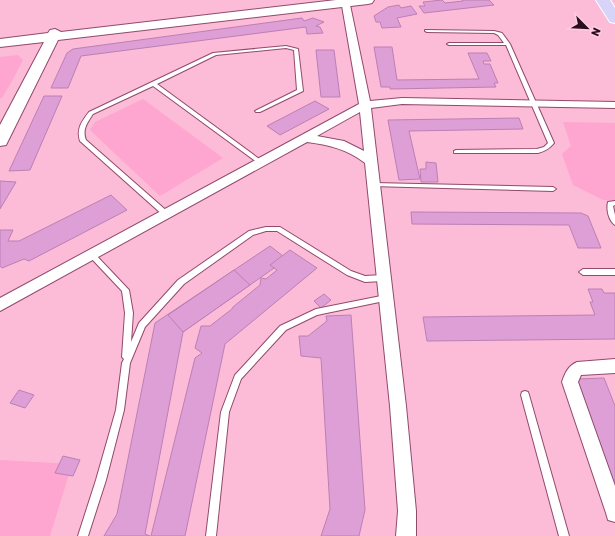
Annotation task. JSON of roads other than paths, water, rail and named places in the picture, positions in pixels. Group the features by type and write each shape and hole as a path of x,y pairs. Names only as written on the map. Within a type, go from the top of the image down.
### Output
{"main road":[{"path":"0,43 321,0"},
{"path":"0,38 54,35 345,1 368,0"},
{"path":"603,0 615,19"},
{"path":"0,141 54,35"}],"street":[{"path":"345,1 365,105 407,511 406,536"},
{"path":"3,303 365,105 402,101 615,105"},
{"path":"306,138 339,143 352,147 371,161"},
{"path":"615,366 577,369 570,382 615,513"}],"lane":[{"path":"427,31 494,32 500,34 508,44 551,143 546,148 538,151 456,152"},
{"path":"449,44 508,44"},
{"path":"166,214 83,141 81,135 82,127 91,113 215,54 286,47 296,49 300,91 258,111"},
{"path":"154,84 260,162"},
{"path":"373,185 553,189"},
{"path":"615,203 610,204 610,210 615,223"},
{"path":"126,363 142,325 181,282 251,233 266,229 278,229 349,273 366,279 384,278"},
{"path":"83,536 101,480 120,410 126,363 129,313 125,290 92,255"},
{"path":"583,272 615,272"},
{"path":"211,536 224,412 238,377 283,328 316,312 386,298"},
{"path":"526,395 564,536"}]}
